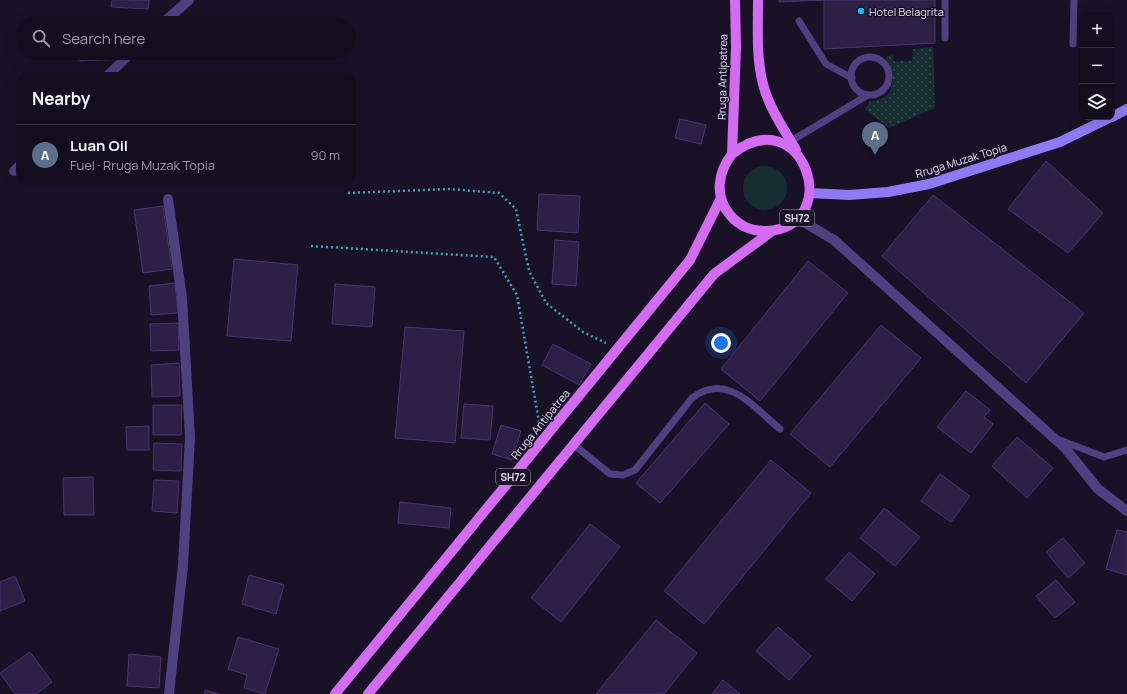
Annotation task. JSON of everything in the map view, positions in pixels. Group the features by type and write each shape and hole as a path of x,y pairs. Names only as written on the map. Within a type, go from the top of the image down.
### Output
{"main road":[{"name":"Rruga Antipatrea","path":"732,154 736,47 735,0"},
{"name":"Rruga Antipatrea","path":"368,694 714,274 772,231 790,224 797,218 808,202 810,193 809,174 775,115 763,84 758,46 758,0"},
{"name":"Rruga Antipatrea","path":"772,231 763,231 744,227 730,215 721,198 720,179 724,166 732,154 748,144 767,140 785,145 800,157"},
{"name":"Rruga Antipatrea","path":"335,694 690,260 721,198"}],"street":[{"path":"171,16 189,0"},
{"path":"111,72 124,60"},
{"name":"Rruga Muzak Topia","path":"1115,115 1127,109"},
{"name":"Rruga Muzak Topia","path":"810,193 849,195 888,192 929,184 1060,142 1106,120"},
{"path":"168,199 182,298 190,437 183,565 169,694"},
{"path":"797,218 834,240 1065,448 1098,489 1127,511"}],"lane":[{"path":"945,0 946,38"},
{"path":"1073,44 1074,0"},
{"path":"799,21 826,64 852,78"},
{"path":"791,141 868,95 880,93 888,84 889,72 882,62 871,58 859,62 852,72 852,78 857,90 868,95"},
{"path":"573,444 610,474 623,474 635,470 692,398 703,390 718,387 734,391 780,429"},
{"path":"1054,438 1104,456 1127,450"}],"path":[{"path":"348,193 449,188 499,192 516,209 529,271 546,303 583,332 617,348"},
{"path":"311,246 494,257 517,295 542,440"}],"green space":[{"path":"933,47 935,108 889,128 865,110 869,102 876,101 887,95 892,87 893,82 891,68 886,57 892,55 894,61 912,61 913,49"},
{"path":"761,166 769,166 781,172 787,184 787,192 781,204 769,210 761,210 749,204 743,192 743,184 749,172"}],"building":[{"path":"112,0 149,0 148,9 111,7"},
{"path":"779,0 824,0 779,2"},
{"path":"824,0 935,0 935,43 824,49"},
{"path":"80,60 102,60 80,61"},
{"path":"680,119 706,125 701,144 675,138"},
{"path":"1046,161 1103,213 1068,253 1008,209"},
{"path":"539,194 580,196 578,233 537,230"},
{"path":"933,195 1084,313 1026,383 882,256"},
{"path":"163,206 172,269 143,273 134,210"},
{"path":"555,240 579,242 576,286 552,284"},
{"path":"234,259 298,265 291,341 227,336"},
{"path":"808,261 848,293 760,401 721,369"},
{"path":"175,283 178,313 151,315 149,286"},
{"path":"335,284 375,287 372,327 332,324"},
{"path":"178,323 179,350 151,351 150,324"},
{"path":"881,325 921,358 830,467 790,434"},
{"path":"405,327 464,331 455,443 395,438"},
{"path":"553,344 591,364 579,385 542,365"},
{"path":"179,363 180,396 152,397 151,365"},
{"path":"966,391 990,410 984,417 993,424 971,453 937,427"},
{"path":"705,403 729,424 660,503 636,483"},
{"path":"464,404 493,406 490,440 461,438"},
{"path":"153,405 182,405 181,435 153,435"},
{"path":"501,425 521,431 512,460 492,454"},
{"path":"149,426 149,450 127,450 126,427"},
{"path":"1017,437 1053,468 1027,498 992,466"},
{"path":"154,443 182,444 181,471 153,470"},
{"path":"771,460 811,493 704,624 664,591"},
{"path":"940,474 970,496 951,522 921,501"},
{"path":"93,477 94,515 64,515 63,478"},
{"path":"154,480 179,481 177,513 152,511"},
{"path":"400,502 451,508 449,528 398,523"},
{"path":"884,508 920,537 895,566 860,538"},
{"path":"590,524 620,547 561,622 531,598"},
{"path":"1117,530 1127,532 1127,575 1106,569"},
{"path":"1063,538 1085,563 1068,578 1046,552"},
{"path":"849,552 875,574 852,601 826,579"},
{"path":"249,575 284,585 276,614 242,604"},
{"path":"15,576 25,601 0,611 0,582"},
{"path":"1056,580 1075,602 1055,618 1036,596"},
{"path":"656,620 697,653 664,694 596,694"},
{"path":"778,627 811,656 789,680 756,651"},
{"path":"238,637 279,649 265,694 244,688 247,675 228,669"},
{"path":"30,652 52,682 36,694 15,694 0,673"},
{"path":"129,654 161,657 159,688 127,686"},
{"path":"723,680 740,694 712,694"},
{"path":"205,690 219,694 204,694"}],"place":[{"name":"Hotel Belagrita","path":"861,11"},
{"name":"Luan Oil","path":"875,155"}]}
